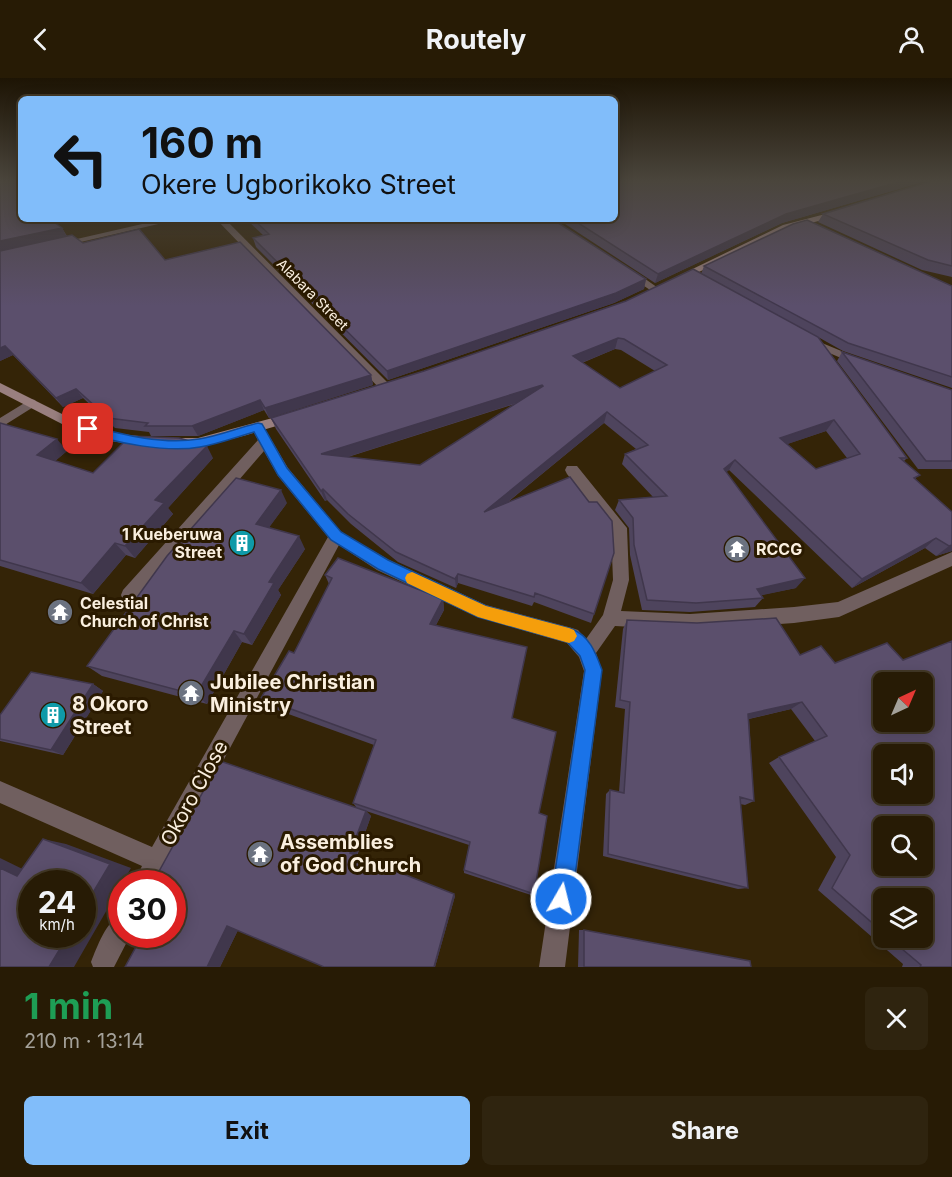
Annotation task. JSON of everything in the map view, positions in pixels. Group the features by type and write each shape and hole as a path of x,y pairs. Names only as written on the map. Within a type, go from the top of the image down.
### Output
{"street":[{"path":"54,244 119,227 151,222"},
{"name":"Alabara Street","path":"223,222 386,388"},
{"path":"617,264 651,292 694,276 786,227 814,222"},
{"path":"828,361 810,341 838,355 869,365"},
{"path":"0,387 66,421 111,437 153,443 198,443 262,434 300,414"},
{"path":"0,424 32,403"},
{"path":"262,434 283,472 336,536 383,565 483,612 572,636 587,652 593,670 552,967"},
{"path":"129,595 262,434"},
{"path":"572,470 619,528 621,580 611,618 587,652"},
{"name":"Okoro Close","path":"152,870 336,536"},
{"path":"611,618 690,622 794,615 839,609 952,559"},
{"name":"Okoro Close","path":"0,792 157,861"},
{"path":"103,962 110,948"}],"building":[{"path":"0,222 55,222 62,228 0,241"},
{"path":"257,222 557,222 646,279 616,293 387,371 253,238 269,234"},
{"path":"577,222 768,222 658,274"},
{"path":"812,222 952,286 952,377 848,343 704,266 793,224"},
{"path":"842,222 952,222 952,266 928,260"},
{"path":"139,229 165,260 240,242 371,375 265,408 260,400 192,426 145,426 148,423 108,418 76,389 56,398 5,346 0,348 0,251 72,235 83,243"},
{"path":"693,269 818,337 907,458 900,458 920,475 914,478 952,512 952,545 949,546 936,538 862,579 735,460 724,469 805,578 757,589 763,598 696,603 647,600 634,545 633,518 619,500 667,496 625,454 648,445 607,412 484,512 570,477 589,502 597,502 612,521 614,553 594,614 535,593 534,597 458,574 455,579 396,552 348,514 323,489 321,491 271,418 424,371 626,301","holes":["618,338 624,339 667,365 620,388 573,356","542,385 543,386 420,465 321,454","834,420 860,454 816,469 780,438"]},
{"path":"842,352 952,390 952,461 926,461"},
{"path":"0,423 57,439 37,455 93,473 130,436 179,438 207,446 155,500 164,503 125,546 115,543 81,583 0,560"},
{"path":"236,478 281,490 256,524 299,536 269,582 274,583 244,634 234,631 196,695 87,666 167,556"},
{"path":"338,558 443,599 430,624 527,647 512,718 556,732 539,813 547,816 534,894 464,870 470,842 353,803 376,740 261,698 289,651 294,653 332,578 325,575"},
{"path":"776,618 800,655 821,646 835,663 887,643 903,660 952,641 952,967 920,967 921,965 901,948 933,948 933,888 873,888 873,923 832,888 850,855 779,757 827,736 802,702 748,714 754,801 740,797 748,888 608,854 610,790 624,793 630,702 620,700 627,620 697,623"},
{"name":"8 Okoro Street","path":"31,672 93,684 51,750 0,739 0,715"},
{"path":"220,761 366,811 350,853 454,894 434,967 324,967 227,926 207,967 125,967 135,948 186,948 186,870 160,870"},
{"path":"43,839 110,864 96,888 96,870 21,870"},
{"path":"0,868 17,876 18,948 61,948 49,967 0,967"},
{"path":"584,930 750,961 751,967 584,967"}],"slow traffic":[{"path":"412,578 483,612 569,636"}],"place":[{"name":"1 Kueberuwa Street","path":"242,543"},
{"name":"RCCG","path":"737,549"},
{"name":"Celestial Church of Christ","path":"60,612"},
{"name":"Jubilee Christian Ministry","path":"191,693"},
{"name":"8 Okoro Street","path":"53,715"},
{"name":"Assemblies of God Church","path":"260,854"}],"route":[{"path":"88,429 111,437 153,443 198,443 258,427 283,472 336,536 383,565 483,612 572,636 587,652 593,670 561,899"}]}
